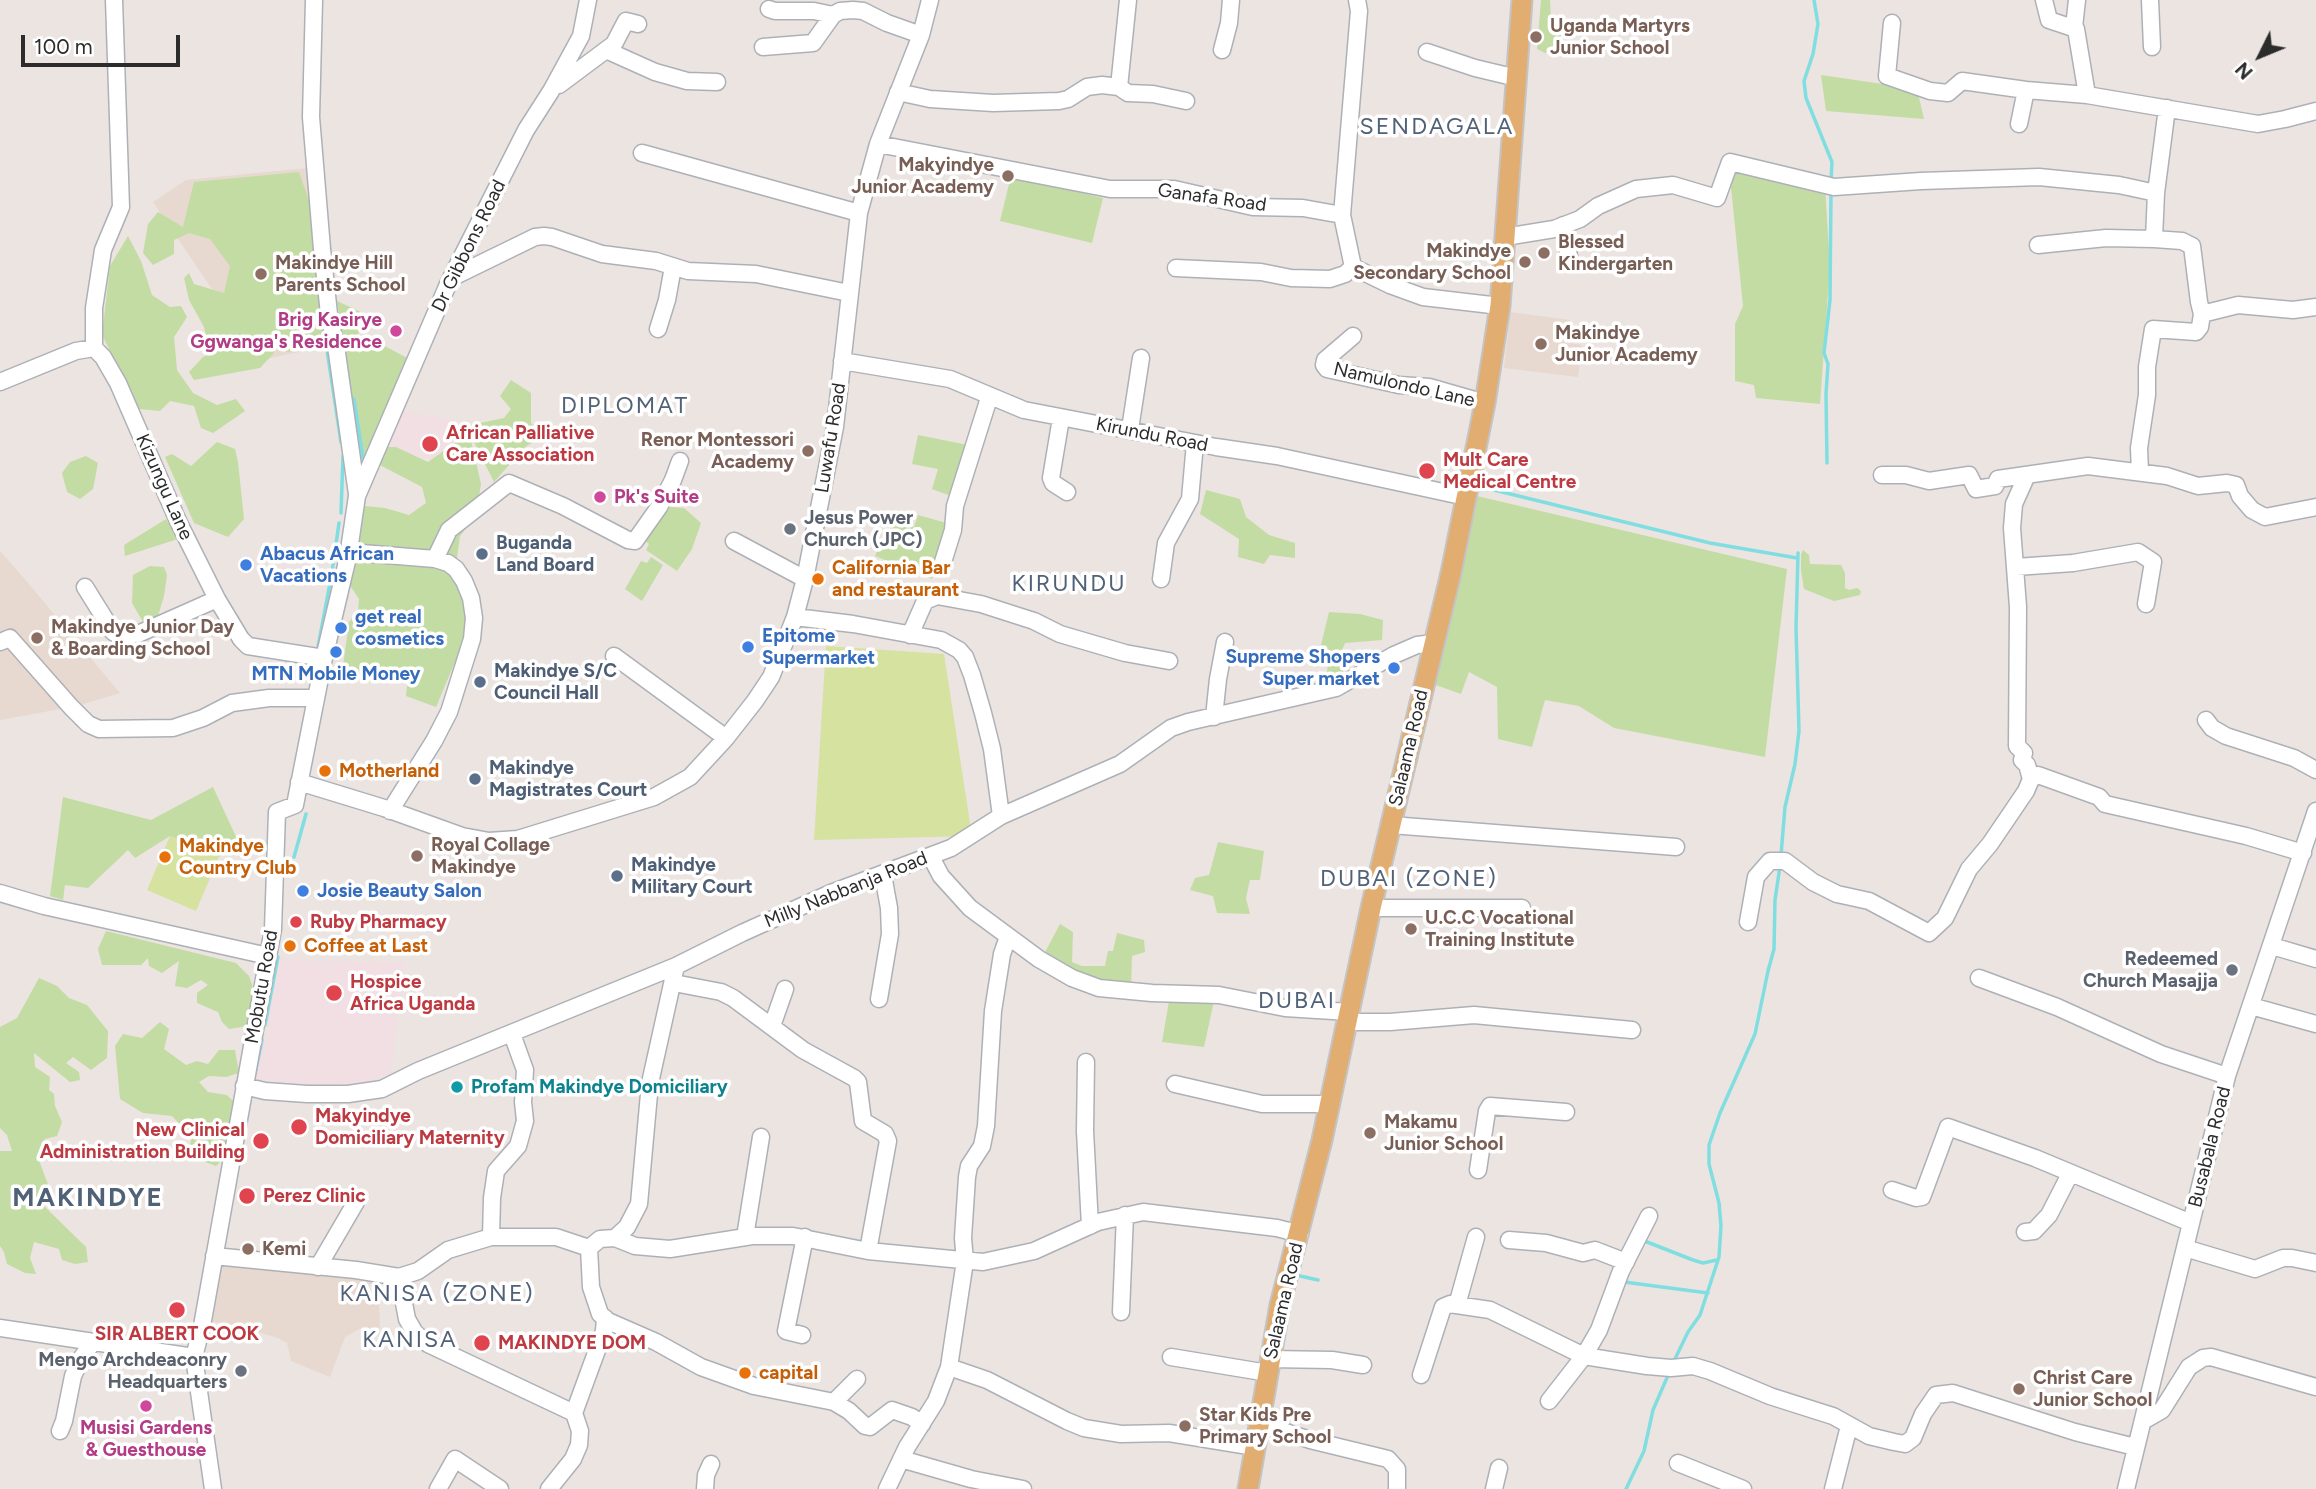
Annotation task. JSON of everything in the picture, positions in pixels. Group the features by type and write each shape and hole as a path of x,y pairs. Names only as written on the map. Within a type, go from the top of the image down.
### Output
{"main road":[{"name":"Salaama Road","path":"1248,1489 1283,1294 1330,1104 1371,908 1434,643 1485,403 1500,306 1522,0"}],"street":[{"path":"0,382 76,351 94,348 94,308 103,250 121,207 114,0"},
{"path":"314,0 312,117 322,249 329,314 357,496"},
{"name":"Dr Gibbons Road","path":"357,496 451,278 526,130 581,36 588,0"},
{"name":"Luwafu Road","path":"299,782 462,836 489,841 518,839 654,797 690,777 726,738 771,677 795,617 835,426 859,213 878,144 921,35 930,0"},
{"path":"1119,87 1128,0"},
{"path":"1222,50 1229,23 1231,0"},
{"path":"1353,267 1342,215 1359,12 1357,0"},
{"path":"2044,0 2049,20 2074,27"},
{"path":"2077,0 2074,27 2087,95"},
{"path":"2150,0 2152,47"},
{"path":"769,9 814,11 833,15"},
{"path":"763,47 813,43 833,15 840,11 863,10 887,23 921,35"},
{"path":"551,91 614,44 626,21 638,24"},
{"path":"1892,23 1888,76 1930,91 1948,93 1962,81 2087,95 2258,124 2316,111"},
{"path":"606,50 654,72 687,81 717,82"},
{"path":"1427,52 1517,78"},
{"path":"898,92 930,99 993,103 1059,101 1069,99 1095,85 1119,87 1128,93 1153,94 1186,101"},
{"path":"2019,124 2026,90"},
{"path":"2154,239 2155,193 2167,108"},
{"name":"Ganafa Road","path":"878,144 1110,189 1174,189 1253,207 1303,208 1342,215"},
{"path":"642,153 859,213"},
{"path":"1505,237 1535,233 1580,219 1598,206 1636,189 1674,185 1717,198 1730,162 1831,186 2039,177 2119,185 2155,193"},
{"path":"1563,225 1570,261"},
{"path":"451,278 535,237 544,236 602,254 656,261 688,271 756,274 849,293"},
{"path":"2038,245 2106,238 2182,241 2192,246 2202,314 2200,327 2196,332 2154,329 2147,367 2147,395 2139,448 2140,472"},
{"path":"657,329 667,300 673,267"},
{"path":"1176,268 1330,279 1345,274 1353,267"},
{"path":"1353,267 1423,297 1500,306"},
{"path":"2202,314 2238,305 2293,310 2316,307"},
{"name":"Namulondo Lane","path":"1353,336 1325,360 1327,369 1399,385 1429,387 1485,403"},
{"name":"Kizungu Lane","path":"94,348 103,357 118,383 178,521 217,599 241,639 248,646 324,658"},
{"path":"1129,429 1141,358"},
{"name":"Kirundu Road","path":"842,361 950,379 1024,410 1277,456 1466,497"},
{"path":"943,562 953,530 955,506 989,397"},
{"path":"1061,418 1051,478 1053,483 1067,492"},
{"path":"1161,579 1166,543 1190,499 1195,443"},
{"path":"435,559 449,530 509,483 635,541 659,507 680,461"},
{"path":"1882,475 1906,475 1929,481 1969,475 1976,488 1995,486 1998,479 2088,466 2167,476 2197,486 2227,483 2236,485 2240,496 2252,510 2265,517 2316,507"},
{"path":"2027,475 2014,504 2012,528 2018,607 2017,746 2024,753 2022,760 2027,765 2031,779"},
{"name":"Mobutu Road","path":"213,1489 194,1357 202,1326 273,929 277,812 295,805 324,658 349,552 357,496"},
{"path":"734,541 805,579"},
{"path":"349,552 435,559 448,563 464,581 471,598 474,618 472,639 449,712 390,811"},
{"path":"2016,567 2073,563 2138,552 2153,562 2146,604"},
{"path":"85,587 113,632 122,637 138,634 217,599"},
{"path":"910,635 925,601 937,596 981,604 1034,621 1060,634 1125,653 1169,660"},
{"path":"795,617 910,635 948,643 959,650 972,675 992,749 1000,816"},
{"path":"0,642 10,638 71,707 88,724 99,729 173,728 203,718 232,703 269,698 316,698"},
{"path":"1214,717 1225,642"},
{"name":"Milly Nabbanja Road","path":"244,1086 265,1091 307,1094 348,1094 382,1089 677,966 831,893 951,848 1000,816 1120,764 1171,728 1336,688 1406,649 1434,643"},
{"path":"614,656 726,738"},
{"path":"2206,720 2219,733 2294,758 2316,770"},
{"path":"1748,922 1756,877 1770,861 1785,861 1813,882 1837,894 1869,901 1929,933 1945,918 1969,869 1990,844 2026,791 2031,779 2038,775 2099,797 2105,804 2246,836 2303,853"},
{"name":"Busabala Road","path":"2126,1489 2227,1076 2316,811"},
{"path":"1391,825 1676,847"},
{"path":"931,857 960,898 1008,937 1072,978 1099,988 1219,995 1285,1008 1390,1022 1474,1015 1632,1030"},
{"path":"879,999 890,934 883,875"},
{"path":"0,894 268,956"},
{"path":"1371,908 1521,908"},
{"path":"887,1489 901,1459 936,1401 949,1367 965,1261 963,1238 967,1177 969,1166 982,1146 986,1126 993,1011 1002,954 1008,937"},
{"path":"2272,946 2316,959"},
{"path":"615,1238 627,1227 639,1204 650,1083 677,966"},
{"path":"1979,978 2057,1007 2161,1054 2227,1076"},
{"path":"674,983 722,992 803,1050 854,1078 859,1089 863,1121 884,1134 888,1141 868,1251"},
{"path":"772,1026 785,989"},
{"path":"2251,1006 2316,1024"},
{"path":"491,1237 496,1171 518,1146 524,1121 525,1070 512,1034"},
{"path":"1086,1062 1084,1131 1090,1226"},
{"path":"1175,1084 1262,1104 1330,1104"},
{"path":"1478,1170 1490,1106 1566,1112"},
{"path":"1892,1190 1916,1198 1922,1197 1948,1127 2035,1158 2191,1223"},
{"path":"745,1237 761,1137"},
{"path":"2025,1232 2034,1231 2049,1215 2070,1174"},
{"path":"318,1267 356,1202"},
{"path":"589,1248 600,1239 615,1238 635,1246 670,1249 745,1237 805,1237 868,1251 965,1261 997,1261 1034,1251 1090,1226 1143,1212 1278,1228 1300,1234"},
{"path":"1121,1312 1125,1215"},
{"path":"1549,1401 1584,1356 1606,1316 1626,1262 1649,1216"},
{"path":"214,1256 398,1277 418,1271 448,1250 491,1237 541,1235 589,1248"},
{"path":"802,1335 786,1331 805,1237"},
{"path":"1457,1305 1476,1237"},
{"path":"1509,1240 1546,1242 1583,1253 1595,1250 1626,1262"},
{"path":"589,1248 591,1287 595,1304 605,1318 702,1367 754,1386 834,1402 865,1426 870,1427 892,1410 912,1417 922,1424"},
{"path":"2185,1248 2255,1269 2283,1258 2316,1263"},
{"path":"398,1277 407,1319 415,1333 428,1344 574,1413"},
{"path":"1421,1375 1443,1307 1447,1304 1457,1305 1490,1310 1584,1356 1647,1366 1693,1366 1833,1416 1869,1436 1905,1444 1913,1438 1923,1414 1936,1395 1953,1393 2075,1432 2135,1447"},
{"path":"549,1489 573,1459 579,1445 580,1430 574,1413 604,1331 605,1318"},
{"path":"0,1328 194,1357"},
{"path":"60,1431 73,1376 93,1342"},
{"path":"1171,1357 1269,1366 1332,1360 1363,1365"},
{"path":"2143,1421 2162,1410 2184,1372 2203,1358 2224,1359 2316,1387"},
{"path":"949,1367 987,1380 1084,1428 1121,1434 1169,1433 1255,1447"},
{"path":"834,1402 857,1379"},
{"path":"1259,1423 1310,1440 1388,1460 1397,1469 1397,1489"},
{"path":"1833,1489 1849,1426"},
{"path":"901,1459 971,1479 1023,1489"},
{"path":"438,1489 454,1460 499,1489"},
{"path":"1678,1463 1743,1489"},
{"path":"705,1489 706,1475 711,1464"},
{"path":"1494,1489 1499,1468"}],"shaded area":[{"name":"Makindye Hill Parents School","path":"307,168 330,346 260,360 153,202 186,180"},
{"name":"Makindye Junior Academy","path":"1510,312 1570,320 1568,343 1582,345 1578,377 1504,368"},
{"path":"401,410 451,420 446,462 382,450"},
{"name":"Makindye Junior Day & Boarding School","path":"0,551 120,693 77,706 0,720"},
{"name":"Hospice Africa Uganda","path":"275,949 282,957 309,961 404,962 391,1074 367,1082 315,1086 251,1079 259,1039 268,1041 271,1027 261,1024"},
{"path":"219,1259 381,1277 380,1285 365,1284 364,1300 379,1302 380,1329 363,1327 345,1337 330,1377 291,1361 287,1343 278,1338 239,1326 208,1321"}],"green space":[{"path":"1541,0 1550,0 1551,21 1564,31 1553,48 1545,53 1537,49"},
{"path":"1821,75 1917,89 1924,119 1826,111"},
{"path":"1734,167 1825,187 1830,265 1820,404 1756,398 1754,385 1735,381 1735,324 1743,306 1730,177"},
{"name":"Makindye Hill Parents School","path":"299,172 309,201 316,253 332,315 325,345 319,335 310,350 286,352 279,344 260,368 194,380 189,372 203,357 210,354 204,327 189,300 184,278 189,273 194,284 224,293 230,266 210,239 189,233 174,240 174,254 153,265 143,253 148,224 158,212 183,227 194,182"},
{"path":"1011,176 1103,198 1092,243 1000,221"},
{"path":"128,236 141,261 152,295 170,307 181,306 187,317 174,337 177,370 193,393 217,405 236,399 245,411 213,433 201,428 194,406 170,401 160,411 139,409 102,335 110,266"},
{"path":"337,301 363,313 365,324 354,339 359,353 379,343 409,359 366,461 362,460"},
{"path":"511,380 531,393 531,423 544,436 525,447 494,482 466,426 504,418 511,409 500,396"},
{"path":"918,435 968,445 960,473 954,482 958,486 954,497 932,489 938,469 912,464"},
{"path":"462,438 471,440 481,484 476,516 460,536 457,558 355,549 365,506 409,515 426,503 422,487 378,464 385,447 396,447 428,462"},
{"path":"217,442 235,449 238,462 244,519 228,537 194,523 165,457 172,454 191,466"},
{"path":"86,456 98,463 93,489 80,499 67,492 62,473 70,462"},
{"path":"1206,490 1240,499 1246,517 1269,535 1295,543 1295,558 1270,555 1264,564 1238,557 1239,539 1200,514"},
{"path":"1477,496 1787,569 1765,757 1614,728 1579,706 1545,700 1532,747 1498,739 1497,687 1469,672 1461,694 1433,684"},
{"path":"663,506 684,508 701,523 692,549 677,571 646,550 649,544 641,538"},
{"path":"918,515 950,524 932,579 875,556 881,541 895,522 914,527"},
{"path":"166,519 178,539 125,556 124,545"},
{"path":"1803,550 1809,555 1810,564 1841,565 1845,573 1845,588 1857,588 1861,591 1860,595 1834,601 1804,589 1801,570"},
{"path":"651,557 663,565 642,601 625,589 641,561 647,563"},
{"path":"352,558 440,565 453,572 465,600 469,629 436,707 406,696 408,675 405,670 369,675 342,673 349,622 358,611 359,599 347,581"},
{"path":"150,566 164,567 167,575 157,619 143,622 132,603 133,575"},
{"path":"1329,612 1360,614 1383,620 1382,640 1345,643 1339,657 1344,675 1327,675 1328,658 1320,649"},
{"path":"826,646 944,654 972,836 814,840"},
{"path":"213,787 239,843 219,857 170,836 135,858 128,850 88,888 65,885 63,900 50,896 63,797 151,820"},
{"path":"170,836 219,857 196,911 147,890"},
{"path":"1218,842 1264,851 1260,880 1250,880 1246,898 1250,914 1217,913 1213,896 1190,890 1195,878 1209,875"},
{"path":"1060,924 1073,932 1072,962 1082,966 1105,966 1108,951 1113,951 1117,933 1144,940 1145,952 1132,956 1131,989 1099,985 1043,956"},
{"path":"106,931 236,963 249,976 254,990 253,1011 248,1026 229,1029 218,1012 197,1003 197,993 208,985 201,980 187,988 175,986 179,961 162,973 149,966 148,958 141,965 102,965 98,949"},
{"path":"39,978 57,986 69,998 87,1005 108,1031 107,1058 91,1070 73,1057 66,1063 79,1072 80,1080 70,1082 34,1053 35,1067 50,1077 49,1090 54,1094 55,1106 62,1122 57,1136 45,1139 37,1155 49,1187 43,1205 86,1247 88,1262 75,1264 62,1260 59,1249 34,1242 30,1258 36,1274 25,1273 7,1264 0,1246 0,1151 12,1151 7,1135 0,1128 0,1027 17,1018"},
{"path":"1169,1001 1214,1001 1204,1047 1162,1042"},
{"path":"160,1022 169,1029 164,1049 186,1065 197,1061 208,1064 219,1050 235,1050 239,1073 226,1077 209,1076 199,1082 208,1092 227,1095 235,1103 225,1157 216,1166 187,1155 192,1137 172,1116 143,1113 120,1099 115,1046 123,1034 142,1038"}],"waterway":[{"path":"1814,0 1818,24 1813,54 1804,81 1806,98 1832,162 1831,181"},
{"path":"1827,463 1828,364 1824,353 1830,300 1831,192"},
{"path":"324,330 341,442"},
{"path":"354,399 363,458"},
{"path":"341,513 343,456"},
{"path":"1475,491 1490,489 1710,543 1797,558"},
{"path":"332,572 339,523"},
{"path":"1781,855 1785,807 1799,731 1796,628 1798,553"},
{"path":"318,647 330,583"},
{"path":"294,857 306,814"},
{"path":"1673,1363 1688,1332 1700,1315 1719,1257 1719,1203 1709,1164 1709,1145 1755,1034 1774,949 1775,900 1780,866"},
{"path":"265,1025 278,957"},
{"path":"255,1074 262,1040"},
{"path":"1642,1240 1703,1263 1717,1260"},
{"path":"1300,1276 1318,1280"},
{"path":"1624,1282 1708,1293"},
{"path":"1626,1489 1644,1451 1653,1410 1669,1373"}],"place":[{"name":"Uganda Martyrs Junior School","path":"1536,37"},
{"name":"Makyindye Junior Academy","path":"1008,176"},
{"name":"Blessed Kindergarten","path":"1544,253"},
{"name":"Makindye Secondary School","path":"1525,262"},
{"name":"Makindye Hill Parents School","path":"261,274"},
{"name":"Brig Kasirye Ggwanga's Residence","path":"396,331"},
{"name":"Makindye Junior Academy","path":"1541,344"},
{"name":"African Palliative Care Association","path":"430,444"},
{"name":"Renor Montessori Academy","path":"808,451"},
{"name":"Mult Care Medical Centre","path":"1427,471"},
{"name":"Pk's Suite","path":"600,497"},
{"name":"Jesus Power Church (JPC)","path":"790,529"},
{"name":"Buganda Land Board","path":"482,554"},
{"name":"Abacus African Vacations","path":"246,565"},
{"name":"California Bar and restaurant","path":"818,579"},
{"name":"get real cosmetics","path":"341,628"},
{"name":"Makindye Junior Day & Boarding School","path":"37,638"},
{"name":"Epitome Supermarket","path":"748,647"},
{"name":"MTN Mobile Money","path":"336,652"},
{"name":"Supreme Shopers Super market","path":"1394,668"},
{"name":"Makindye S/C Council Hall","path":"480,682"},
{"name":"Motherland","path":"325,771"},
{"name":"Makindye Magistrates Court","path":"475,779"},
{"name":"Royal Collage Makindye","path":"417,856"},
{"name":"Makindye Country Club","path":"165,857"},
{"name":"Makindye Military Court","path":"617,876"},
{"name":"Josie Beauty Salon","path":"303,891"},
{"name":"Ruby Pharmacy","path":"296,922"},
{"name":"U.C.C Vocational Training Institute","path":"1411,929"},
{"name":"Coffee at Last","path":"290,946"},
{"name":"Redeemed Church Masajja","path":"2232,970"},
{"name":"Hospice Africa Uganda","path":"334,993"},
{"name":"Profam Makindye Domiciliary","path":"457,1087"},
{"name":"Makyindye Domiciliary Maternity","path":"299,1127"},
{"name":"Makamu Junior School","path":"1370,1133"},
{"name":"New Clinical Administration Building","path":"261,1141"},
{"name":"Perez Clinic","path":"247,1196"},
{"name":"Kemi","path":"248,1249"},
{"name":"SIR ALBERT COOK","path":"177,1310"},
{"name":"MAKINDYE DOM","path":"482,1343"},
{"name":"Mengo Archdeaconry Headquarters","path":"241,1371"},
{"name":"capital","path":"745,1373"},
{"name":"Christ Care Junior School","path":"2019,1389"},
{"name":"Musisi Gardens & Guesthouse","path":"146,1406"},
{"name":"Star Kids Pre Primary School","path":"1185,1426"}],"district":[{"name":"SENDAGALA","path":"1437,127"},
{"name":"DIPLOMAT","path":"625,406"},
{"name":"KIRUNDU","path":"1069,584"},
{"name":"DUBAI (ZONE)","path":"1409,879"},
{"name":"DUBAI","path":"1297,1001"},
{"name":"MAKINDYE","path":"88,1198"},
{"name":"KANISA (ZONE)","path":"437,1294"},
{"name":"KANISA","path":"410,1340"}]}
